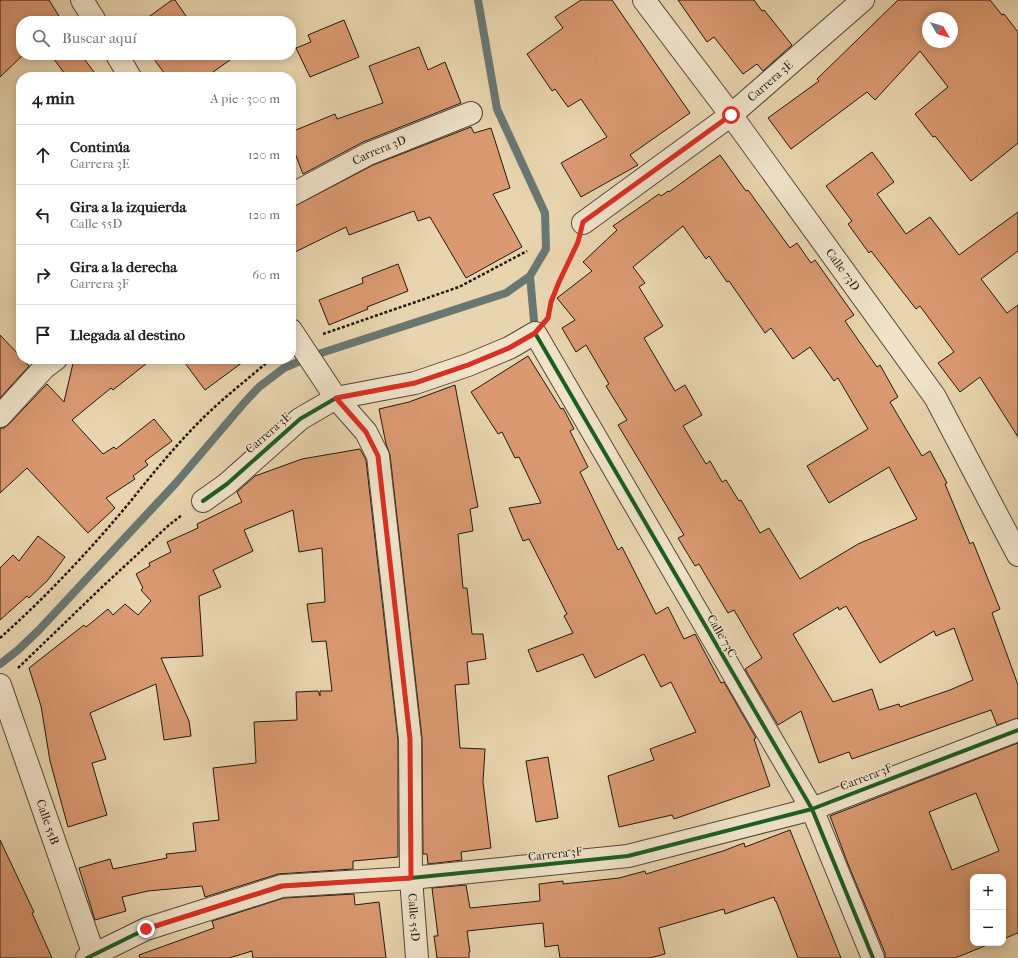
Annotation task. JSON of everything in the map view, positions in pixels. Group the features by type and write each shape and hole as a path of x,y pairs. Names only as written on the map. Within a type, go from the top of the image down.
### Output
{"street":[{"path":"82,0 92,16"},
{"name":"Calle 73D","path":"644,0 731,115 935,397 1018,555"},
{"name":"Carrera 3E","path":"583,222 731,115 862,0"},
{"path":"119,60 127,72"},
{"name":"Carrera 3D","path":"296,192 368,154 471,113"},
{"name":"Carrera 3E","path":"203,501 216,492 300,419 336,398 415,383 475,362 509,348 535,333"},
{"name":"Calle 73C","path":"535,333 812,809 873,958"},
{"name":"Calle 55D","path":"296,338 336,398 366,432 378,456 410,739 411,878 417,958"},
{"path":"0,416 49,364"},
{"name":"Calle 55B","path":"0,685 92,956"},
{"name":"Carrera 3F","path":"92,956 146,929 282,886 411,878 628,856 812,809 1018,730"}],"path":[{"path":"535,333 548,318 551,302 578,242 583,222"},
{"path":"296,336 459,287 527,251"},
{"path":"0,638 35,606 76,562 130,502 161,463 202,418 265,364"},
{"path":"0,685 169,525 203,501"}],"building":[{"path":"0,0 49,0 59,16 16,16 16,60 18,60 0,77"},
{"path":"172,0 175,0 186,16 150,16"},
{"path":"581,0 612,0 690,113 630,155 638,165 581,197 561,163 607,137 581,99 568,107 555,89 552,91 527,54 563,28 555,17"},
{"path":"678,0 754,0 792,45 763,71 757,64 743,74 714,37 707,42"},
{"path":"898,0 990,0 1002,15 1004,14 1018,32 1018,143 971,181 935,136 933,137 915,114 948,87 920,51 875,100 867,92 791,149 768,118 819,81 817,79"},
{"path":"344,20 359,57 310,77 296,48 311,42 308,35"},
{"path":"419,47 428,70 445,62 461,103 363,142 303,174 296,156 296,130 335,114 337,119 383,103 369,66"},
{"path":"55,60 85,60 94,72 63,72"},
{"path":"155,60 230,60 213,72 163,72"},
{"path":"471,127 474,133 491,128 510,188 493,194 522,247 466,278 430,217 418,221 414,211 349,235 346,227 296,252 296,205 373,165"},
{"path":"872,152 894,182 877,194 906,234 930,217 959,255 1018,212 1018,251 981,279 1007,313 1018,305 1018,437 980,377 960,392 938,363 954,352 920,306 916,309 871,251 869,253 848,224 852,221 826,186"},
{"path":"720,155 746,191 748,190 790,248 797,243 811,263 815,260 854,315 845,321 877,367 880,365 898,397 890,402 922,456 930,451 947,483 945,484 970,544 973,542 1000,609 992,613 1018,685 1018,718 997,725 991,710 852,759 849,752 819,763 801,711 778,725 745,669 762,658 734,610 728,613 699,564 695,566 678,538 684,535 618,425 627,420 606,386 609,384 586,345 576,352 562,328 575,320 557,298 592,271 583,262 617,230 613,226 659,194 661,196 668,191 669,192","holes":["683,226 706,259 709,256 727,282 729,281 765,333 771,328 793,359 810,347 834,381 838,378 868,429 807,466 829,503 889,467 917,519 858,544 800,579 769,528 760,533 741,500 739,501 726,480 722,482 710,461 706,464 683,426 702,415 685,385 675,391 644,338 663,326 639,287 645,283 633,267","846,606 880,663 934,631 936,636 954,628 973,680 950,690 900,707 899,704 879,710 872,689 833,702 793,634 838,607 839,610"]},
{"path":"398,264 408,291 367,307 368,309 329,325 319,300 363,283 362,278"},
{"path":"0,335 16,352 16,364 27,364 29,366 0,398"},
{"path":"528,356 561,409 563,408 574,429 570,431 588,467 580,472 618,550 622,547 656,614 668,607 684,639 695,634 721,683 724,682 756,738 754,739 770,786 674,819 672,815 619,827 608,776 654,760 650,749 696,732 671,682 661,687 644,654 595,678 583,654 537,672 528,650 573,633 564,616 567,614 529,539 523,541 509,508 541,503 519,457 515,458 502,432 498,434 471,392"},
{"path":"73,364 146,364 113,390 111,388 72,420 103,454 114,447 116,449 154,419 172,441 145,461 148,465 133,476 135,479 106,498 115,508 88,533 27,468 0,493 0,428 4,428 9,424 47,384 64,402"},
{"path":"186,364 240,364 205,390"},
{"path":"455,385 478,507 470,509 473,531 458,534 463,588 467,588 472,634 483,634 486,659 467,662 469,684 455,685 460,748 485,749 483,782 491,848 461,852 462,860 428,864 427,854 423,854 422,738 390,455 386,444 379,409 409,402"},
{"path":"360,449 366,460 398,740 398,857 353,861 353,869 278,874 205,897 202,886 148,891 122,897 126,911 95,920 79,868 110,859 113,869 167,858 166,854 196,851 193,823 219,820 213,768 256,763 254,722 297,720 296,692 318,691 320,696 320,691 332,691 326,641 312,642 307,604 325,602 322,548 299,552 293,510 244,530 253,551 213,570 221,587 199,596 203,656 161,658 189,721 191,736 164,740 156,684 90,713 106,759 92,763 107,815 68,827 50,761 41,706 29,668 84,625 86,627 108,609 113,615 125,604 138,615 151,601 141,590 143,588 136,574 150,566 149,563 171,552 167,542 198,528 197,524 242,502 237,492 255,476 302,459"},
{"path":"38,536 65,557 48,580 29,598 27,596 0,620 0,568 13,555 19,561"},
{"path":"1018,743 1018,933 1006,938 1006,874 970,874 970,946 985,946 955,958 885,958 885,953 830,816","holes":["976,793 999,851 952,870 929,812"]},
{"path":"548,757 558,818 536,822 526,761"},
{"path":"790,830 841,958 798,958 774,897 725,914 724,909 659,928 665,954 650,958 560,958 558,945 545,947 543,923 467,931 470,952 469,958 437,958 434,936 438,936 432,888 466,885 470,908 540,901 539,884 563,881 563,884 619,878 645,871 646,874 723,851 744,843 745,847"},
{"path":"0,840 34,912 32,913 52,958 0,958"},
{"path":"354,894 355,905 379,902 386,958 253,958 252,951 229,958 140,958 139,955 214,928 212,921 284,898"}],"waterway":[{"path":"296,363 312,356 506,293 530,276 546,249 545,213 497,109 478,0"},
{"name":"Calle 73C","path":"530,276 535,332"},
{"path":"0,664 18,650 38,631 176,483 259,387 284,368 293,364"}],"cycle path":[{"path":"203,501 227,484 300,419 336,398 415,383 468,365 509,348 535,333 812,809 873,958"},
{"path":"87,958 146,929 282,886 411,878 628,856 812,809 1018,730"}],"route":[{"path":"146,929 282,886 411,878 410,739 378,456 366,432 336,398 415,383 468,365 509,348 535,333 548,318 551,302 578,242 583,222 731,115"}]}
